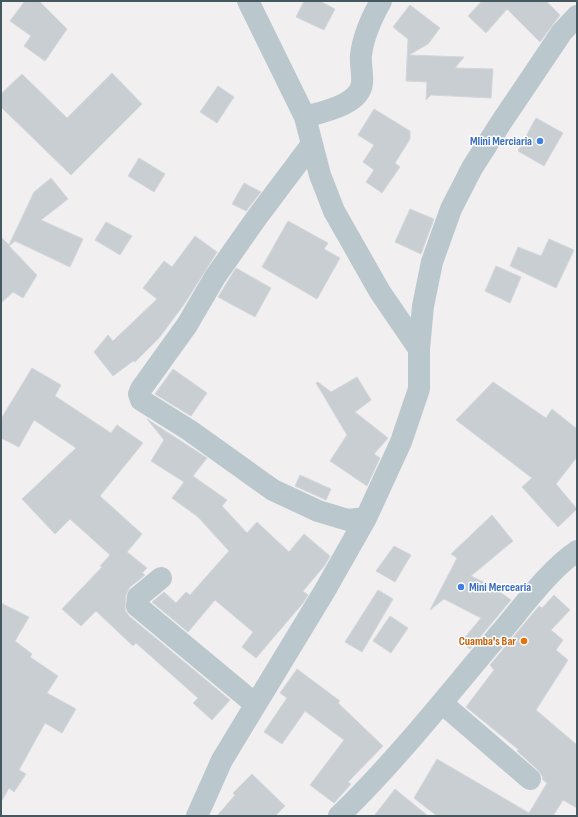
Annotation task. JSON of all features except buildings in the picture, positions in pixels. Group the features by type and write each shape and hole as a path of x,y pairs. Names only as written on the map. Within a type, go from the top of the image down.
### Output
{"street":[{"path":"248,1 305,117 320,175 334,211 350,243 380,292 419,349"},
{"path":"305,117 333,109 347,103 357,94 362,84 361,55 367,33 381,1"},
{"path":"568,1 577,11"},
{"path":"197,816 222,760 324,592 366,518 402,442 419,389 419,349 423,306 432,262 451,209 472,168 502,121 562,32 577,16"},
{"path":"312,144 276,190 215,277 187,325 141,389 139,394 141,400 189,430 273,490 318,511 348,520 366,518"},
{"path":"339,816 388,766 443,704 546,580 577,552"},
{"path":"162,578 138,597 137,606 255,704"},
{"path":"443,704 530,779"}],"place":[{"name":"MIini Merciaria","path":"540,141"},
{"name":"Mini Mercearia","path":"461,587"},
{"name":"Cuamba's Bar","path":"524,641"}]}
